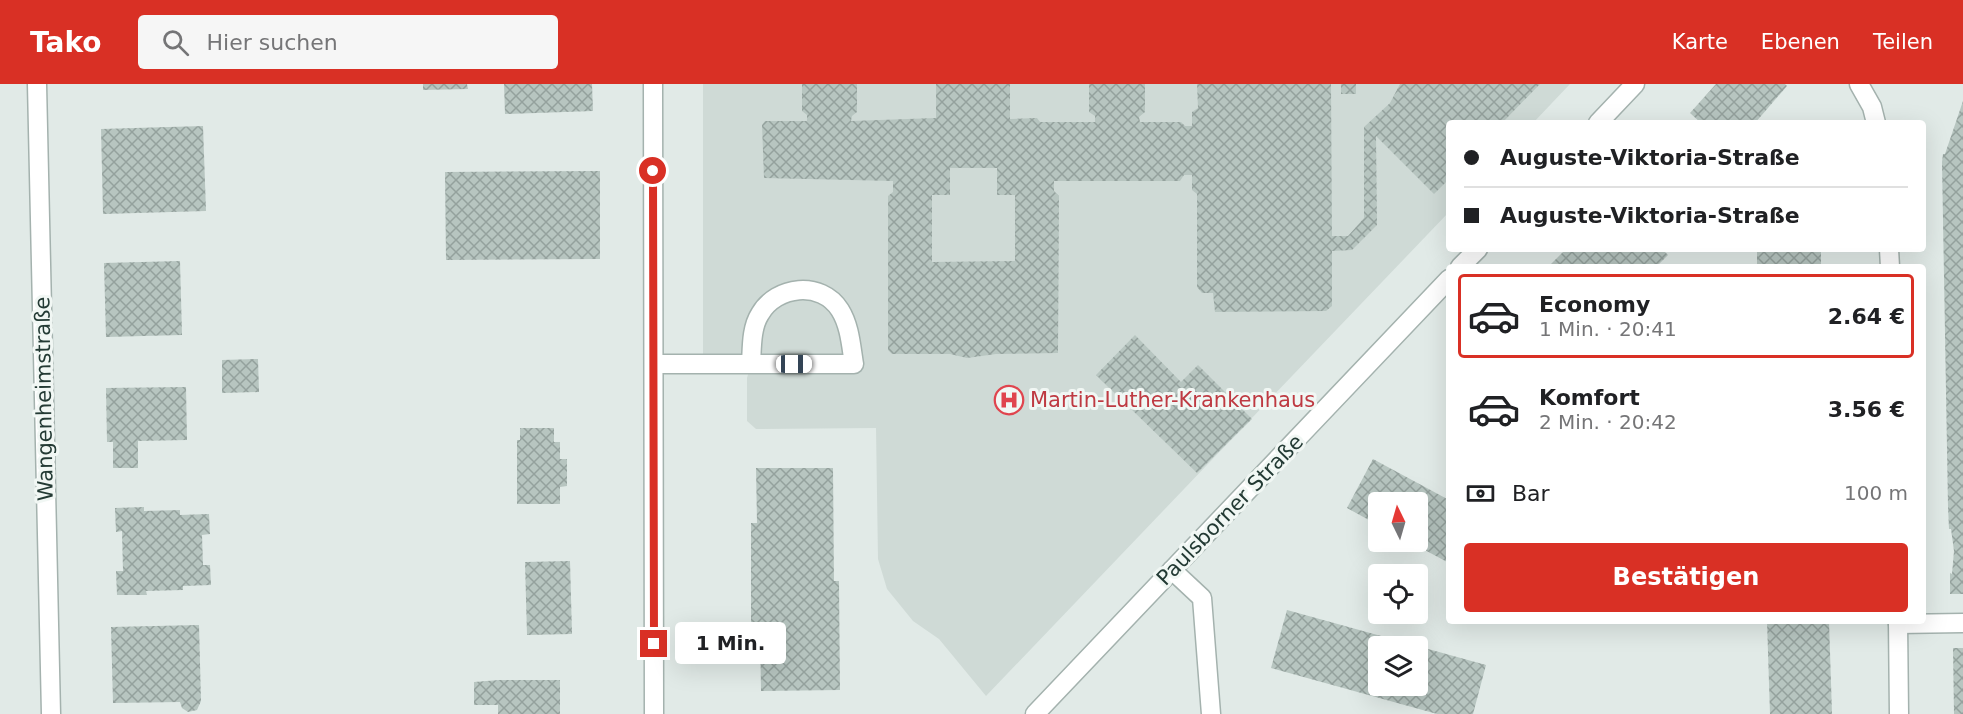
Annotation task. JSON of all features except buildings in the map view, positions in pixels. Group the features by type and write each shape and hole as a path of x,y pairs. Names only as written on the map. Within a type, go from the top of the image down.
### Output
{"street":[{"name":"Wangenheimstraße","path":"37,84 51,714"},
{"path":"653,84 654,714"},
{"path":"1601,120 1635,84"},
{"path":"1859,84 1872,107 1875,120"},
{"path":"1463,264 1475,252"},
{"name":"Paulsborner Straße","path":"1035,714 1446,282"},
{"path":"654,364 751,364 816,369 854,364 848,331 840,310 816,292 802,290 783,292 769,301 756,325 751,364"},
{"path":"1172,570 1202,598 1211,714"},
{"path":"1926,623 1963,623"},
{"path":"1898,624 1899,714"}],"shaded area":[{"name":"Martin-Luther-Krankenhaus","path":"703,84 1570,84 1536,120 1446,120 1446,215 986,696 939,639 913,621 887,589 878,559 876,428 756,429 747,421 747,378 751,364 703,364"}],"place":[{"name":"Martin-Luther-Krankenhaus","path":"1009,400"}],"route":[{"path":"653,171 654,644"}]}
